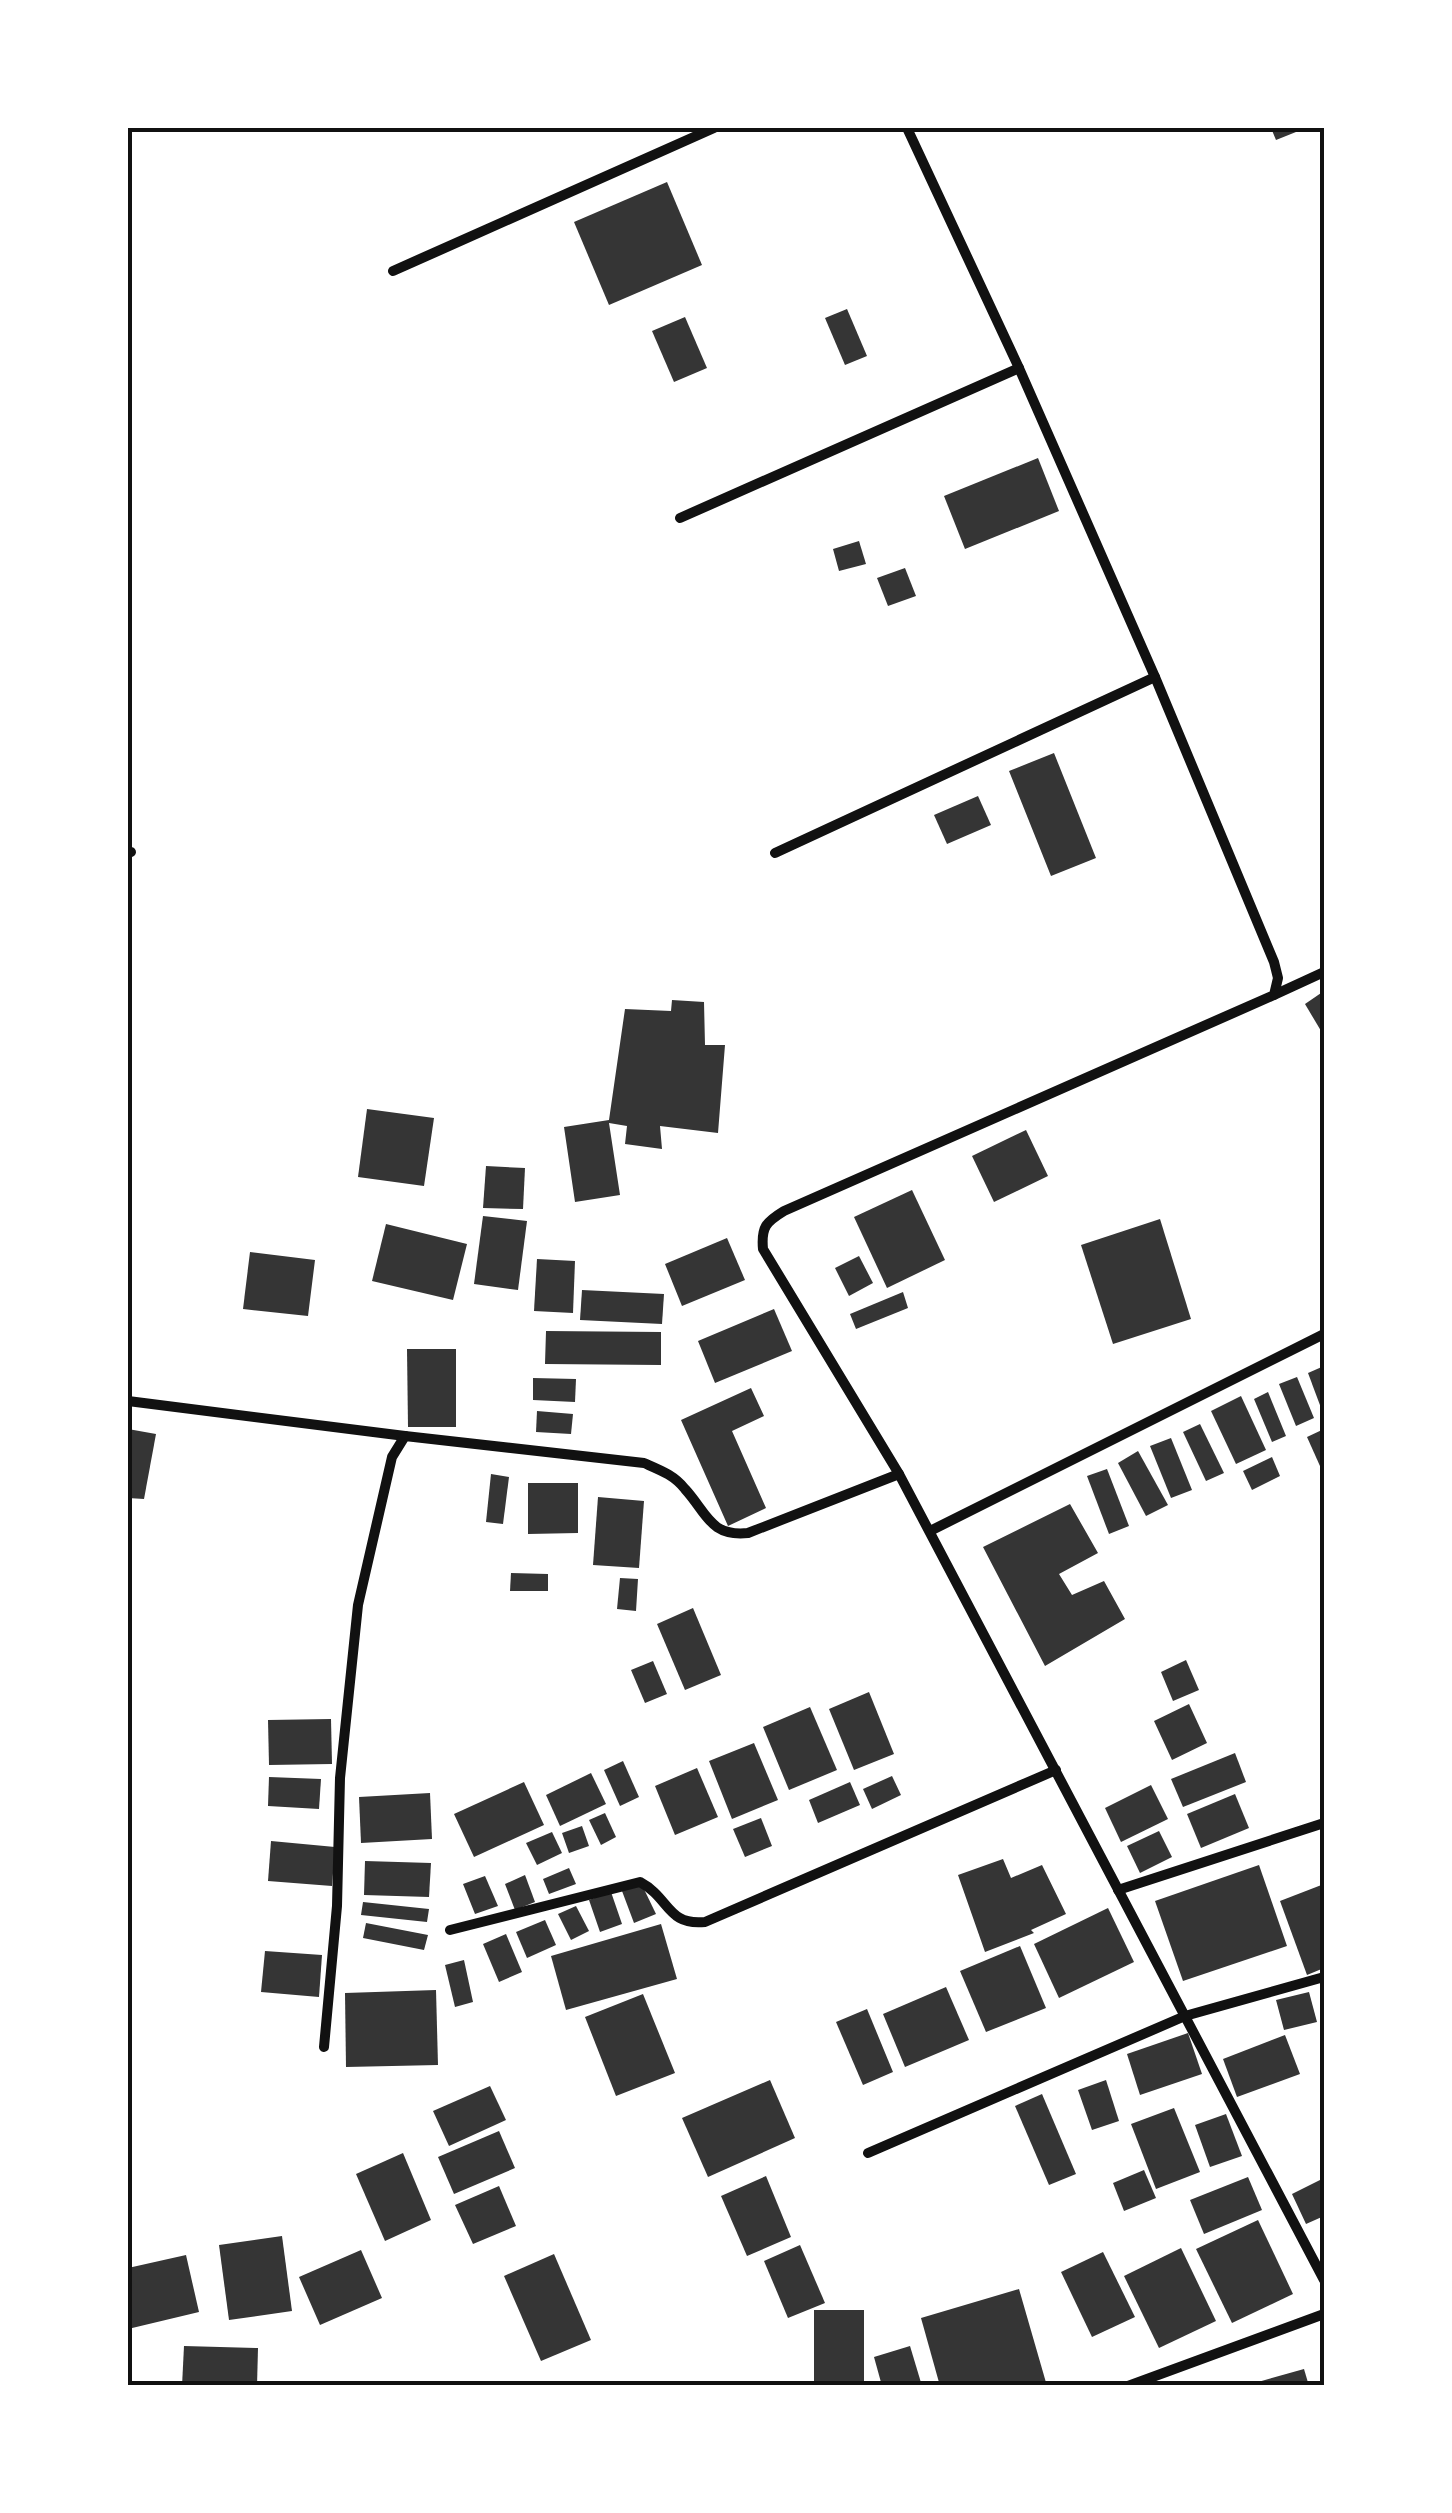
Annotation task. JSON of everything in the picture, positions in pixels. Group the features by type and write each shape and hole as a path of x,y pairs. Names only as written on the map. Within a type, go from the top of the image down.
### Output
{"street":[{"path":"393,271 714,128"},
{"path":"907,128 1019,368 1155,678 1274,962 1278,978 1274,995"},
{"path":"680,518 1019,368"},
{"path":"775,853 1155,678"},
{"path":"1324,972 784,1210 768,1221 762,1236 763,1249 930,1531 1324,2280"},
{"path":"930,1531 1324,1334"},
{"path":"128,1401 644,1463 668,1473 685,1488 722,1532 736,1534 748,1533 899,1474"},
{"path":"324,2047 336,1906 340,1778 358,1605 387,1474 404,1436"},
{"path":"450,1930 640,1882 658,1894 678,1919 690,1924 705,1922 1056,1770"},
{"path":"1118,1890 1324,1823"},
{"path":"868,2153 1184,2016 1324,1978"},
{"path":"1128,2386 1324,2314"}],"building":[{"path":"1271,128 1306,128 1276,140"},
{"path":"667,182 702,265 609,305 574,222"},
{"path":"847,309 867,356 845,365 825,318"},
{"path":"685,317 707,368 674,382 652,331"},
{"path":"1038,458 1059,511 965,549 944,496"},
{"path":"859,541 866,564 839,571 833,549"},
{"path":"905,568 916,596 888,606 877,578"},
{"path":"1054,753 1096,858 1051,876 1009,771"},
{"path":"978,796 991,825 947,844 934,815"},
{"path":"1324,991 1324,1036 1305,1004"},
{"path":"672,1000 704,1002 705,1045 725,1045 718,1133 660,1126 662,1149 625,1144 627,1126 609,1123 620,1195 575,1202 564,1127 609,1120 625,1009 671,1011"},
{"path":"367,1109 434,1118 424,1186 358,1177"},
{"path":"1026,1130 1048,1176 994,1202 972,1156"},
{"path":"486,1166 525,1168 523,1209 483,1208"},
{"path":"912,1190 945,1260 887,1288 854,1217"},
{"path":"483,1216 527,1221 518,1290 474,1284"},
{"path":"1160,1219 1191,1319 1113,1344 1081,1245"},
{"path":"386,1224 467,1244 453,1300 372,1281"},
{"path":"727,1238 745,1280 682,1306 665,1264"},
{"path":"250,1252 315,1260 308,1316 243,1309"},
{"path":"859,1256 873,1283 849,1296 835,1268"},
{"path":"537,1259 575,1261 573,1313 534,1311"},
{"path":"582,1290 664,1294 662,1324 580,1320"},
{"path":"903,1292 908,1308 856,1329 850,1314"},
{"path":"774,1309 792,1351 715,1383 698,1341"},
{"path":"546,1331 661,1332 661,1365 545,1364"},
{"path":"407,1349 456,1349 456,1427 408,1427"},
{"path":"1324,1366 1324,1416 1308,1373"},
{"path":"1297,1377 1314,1418 1296,1426 1279,1384"},
{"path":"533,1378 576,1379 575,1402 533,1400"},
{"path":"751,1388 764,1416 732,1431 766,1508 728,1526 681,1420"},
{"path":"1268,1392 1286,1436 1272,1442 1254,1399"},
{"path":"1241,1396 1266,1450 1236,1464 1211,1411"},
{"path":"537,1411 573,1414 571,1434 536,1432"},
{"path":"1200,1424 1224,1473 1206,1481 1183,1432"},
{"path":"128,1429 156,1434 144,1499 128,1498"},
{"path":"1324,1429 1324,1475 1307,1437"},
{"path":"1171,1438 1192,1490 1171,1498 1150,1446"},
{"path":"1138,1451 1168,1505 1146,1516 1118,1463"},
{"path":"1272,1457 1280,1476 1252,1490 1243,1471"},
{"path":"1107,1469 1129,1526 1109,1534 1087,1476"},
{"path":"491,1474 509,1477 503,1524 486,1522"},
{"path":"528,1483 578,1483 578,1533 528,1534"},
{"path":"598,1497 644,1501 639,1568 593,1565"},
{"path":"1070,1504 1098,1553 1059,1574 1072,1595 1104,1581 1125,1619 1045,1666 983,1547"},
{"path":"511,1573 548,1574 548,1591 510,1591"},
{"path":"620,1578 638,1579 636,1611 617,1609"},
{"path":"693,1608 721,1675 685,1690 657,1624"},
{"path":"1186,1660 1199,1690 1173,1701 1161,1672"},
{"path":"653,1661 667,1694 645,1703 631,1670"},
{"path":"869,1692 894,1754 854,1770 829,1709"},
{"path":"1189,1704 1207,1743 1172,1760 1154,1721"},
{"path":"810,1707 837,1770 789,1790 763,1727"},
{"path":"331,1719 332,1764 269,1765 268,1720"},
{"path":"754,1743 778,1800 732,1819 709,1761"},
{"path":"1235,1753 1246,1782 1183,1807 1171,1779"},
{"path":"623,1761 639,1797 620,1806 604,1770"},
{"path":"697,1768 718,1817 675,1835 655,1786"},
{"path":"591,1773 606,1804 560,1826 546,1795"},
{"path":"892,1776 901,1795 872,1809 863,1789"},
{"path":"269,1777 321,1779 319,1809 268,1806"},
{"path":"524,1782 544,1825 474,1857 454,1814"},
{"path":"850,1782 860,1805 818,1823 809,1800"},
{"path":"1151,1785 1168,1819 1121,1842 1105,1808"},
{"path":"430,1793 432,1839 361,1843 359,1797"},
{"path":"1235,1794 1249,1828 1201,1848 1187,1814"},
{"path":"605,1813 616,1837 601,1845 589,1820"},
{"path":"761,1818 772,1846 745,1857 733,1829"},
{"path":"582,1826 589,1846 569,1853 562,1833"},
{"path":"1159,1831 1172,1857 1140,1873 1127,1846"},
{"path":"552,1832 562,1853 537,1865 526,1843"},
{"path":"271,1841 335,1847 332,1886 268,1881"},
{"path":"1003,1859 1011,1878 1042,1865 1066,1914 1031,1930 1034,1933 985,1952 958,1875"},
{"path":"365,1861 431,1863 429,1897 364,1895"},
{"path":"1259,1865 1287,1946 1183,1981 1155,1901"},
{"path":"569,1868 576,1884 549,1894 543,1879"},
{"path":"525,1875 535,1902 515,1910 505,1884"},
{"path":"485,1876 498,1906 475,1914 463,1884"},
{"path":"1324,1884 1324,1968 1307,1975 1280,1901"},
{"path":"642,1885 656,1914 634,1923 622,1891"},
{"path":"611,1892 622,1924 600,1932 589,1900"},
{"path":"363,1902 429,1909 427,1922 361,1915"},
{"path":"576,1906 589,1931 571,1940 558,1914"},
{"path":"1108,1908 1134,1962 1059,1998 1034,1944"},
{"path":"545,1920 556,1945 527,1958 516,1932"},
{"path":"366,1923 428,1935 424,1950 363,1938"},
{"path":"661,1924 677,1979 566,2010 551,1956"},
{"path":"506,1934 522,1972 499,1982 483,1944"},
{"path":"1020,1946 1046,2008 986,2032 960,1971"},
{"path":"265,1951 322,1955 319,1997 261,1992"},
{"path":"464,1960 473,2002 455,2007 445,1965"},
{"path":"946,1987 969,2040 905,2067 883,2014"},
{"path":"436,1990 438,2065 346,2067 345,1993"},
{"path":"1309,1992 1317,2022 1284,2030 1276,2000"},
{"path":"643,1994 675,2073 616,2096 585,2017"},
{"path":"867,2009 893,2072 863,2085 836,2022"},
{"path":"1188,2033 1202,2074 1140,2095 1127,2054"},
{"path":"1285,2035 1300,2074 1237,2097 1223,2059"},
{"path":"770,2080 795,2138 708,2177 682,2118"},
{"path":"1106,2080 1119,2121 1092,2130 1078,2090"},
{"path":"490,2086 506,2120 449,2146 433,2111"},
{"path":"1042,2094 1076,2174 1049,2185 1015,2106"},
{"path":"1174,2108 1200,2172 1156,2189 1131,2124"},
{"path":"1226,2114 1242,2156 1210,2167 1195,2125"},
{"path":"499,2131 515,2168 454,2194 438,2157"},
{"path":"403,2153 431,2220 385,2241 356,2174"},
{"path":"1144,2170 1156,2198 1124,2211 1113,2183"},
{"path":"766,2176 791,2237 747,2256 721,2196"},
{"path":"1248,2177 1262,2210 1204,2234 1190,2200"},
{"path":"1324,2178 1324,2216 1306,2224 1292,2194"},
{"path":"499,2186 516,2226 473,2244 455,2205"},
{"path":"1258,2220 1293,2294 1232,2323 1196,2249"},
{"path":"282,2236 292,2311 229,2320 219,2245"},
{"path":"800,2245 825,2303 788,2318 764,2261"},
{"path":"1181,2248 1216,2321 1159,2348 1124,2276"},
{"path":"361,2250 382,2298 320,2325 299,2277"},
{"path":"1103,2252 1135,2317 1092,2337 1061,2272"},
{"path":"554,2254 591,2340 541,2361 504,2276"},
{"path":"186,2255 199,2312 128,2329 128,2268"},
{"path":"1019,2289 1047,2386 940,2386 921,2318"},
{"path":"814,2310 864,2310 864,2386 814,2386"},
{"path":"184,2346 258,2348 257,2386 182,2386"},
{"path":"910,2346 922,2386 882,2386 874,2357"},
{"path":"1304,2369 1309,2386 1251,2386 1251,2384"}]}
